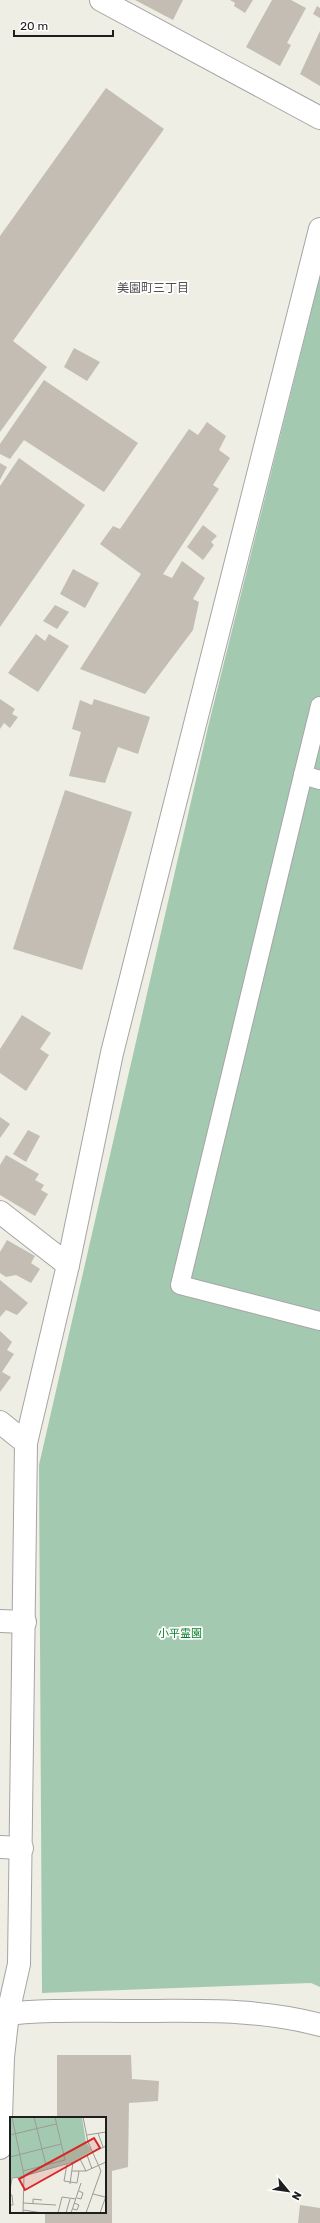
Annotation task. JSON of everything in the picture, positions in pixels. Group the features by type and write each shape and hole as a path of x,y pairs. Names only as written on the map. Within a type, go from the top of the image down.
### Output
{"street":[{"path":"103,1 320,118"},
{"path":"0,2148 4,2014 19,1964 22,1848 26,1443 68,1265 112,1053 320,229"},
{"path":"0,1212 68,1265"},
{"path":"0,1422 26,1443"},
{"path":"0,1621 25,1622"},
{"path":"0,1847 22,1848"},
{"path":"4,2014 66,2011 188,2011 277,2017 320,2025"}],"lane":[{"path":"320,706 180,1285 320,1321"},
{"path":"303,775 320,780"}],"green space":[{"name":"小平霊園","path":"320,276 320,1987 311,1983 42,1993 39,1465 209,723"}],"building":[{"path":"135,0 183,0 173,20"},
{"path":"230,0 253,0 245,13 234,6 235,3"},
{"path":"272,0 291,0 306,8 287,43 291,45 280,66 246,47"},
{"path":"317,6 320,8 320,18 313,14"},
{"path":"320,31 320,86 300,74"},
{"path":"106,88 164,129 13,341 47,367 0,432 0,236"},
{"path":"74,348 100,362 87,381 64,367"},
{"path":"44,380 138,443 104,492 24,440 10,459 0,454 0,444"},
{"path":"207,422 226,436 219,450 230,458 213,485 219,489 163,574 172,578 182,561 205,578 193,599 199,602 193,630 145,694 80,669 141,574 100,544 113,526 120,529 189,429 198,435"},
{"path":"19,458 85,505 0,627 0,486"},
{"path":"0,463 7,467 0,480"},
{"path":"203,525 217,536 211,542 214,545 203,560 187,547"},
{"path":"73,569 99,583 85,608 60,594"},
{"path":"55,605 69,612 57,629 43,621"},
{"path":"36,634 45,641 49,634 69,646 38,692 8,673"},
{"path":"0,699 15,709 12,714 18,717 10,728 4,723 0,729"},
{"path":"94,699 150,717 138,754 118,747 105,783 69,776 81,732 72,729 80,700 92,705"},
{"path":"65,790 132,812 82,970 13,949"},
{"path":"22,1015 51,1033 40,1049 49,1055 26,1091 0,1073 0,1049"},
{"path":"0,1117 10,1124 0,1138"},
{"path":"28,1130 40,1136 26,1162 13,1154"},
{"path":"6,1155 39,1174 35,1180 44,1185 41,1190 48,1194 35,1216 0,1195 0,1165"},
{"path":"7,1240 35,1256 31,1263 40,1269 31,1283 16,1275 6,1277 0,1273 0,1252"},
{"path":"0,1280 28,1303 17,1315 6,1310 0,1317"},
{"path":"0,1331 12,1342 7,1350 14,1354 2,1372 11,1377 0,1392"},
{"path":"57,2055 131,2055 132,2079 159,2081 158,2101 129,2103 128,2167 112,2171 112,2223 45,2223 45,2213 106,2213 106,2117 57,2117"},
{"path":"300,2205 320,2208 320,2223 298,2223"}],"district":[{"name":"美園町三丁目","path":"153,288"}]}
